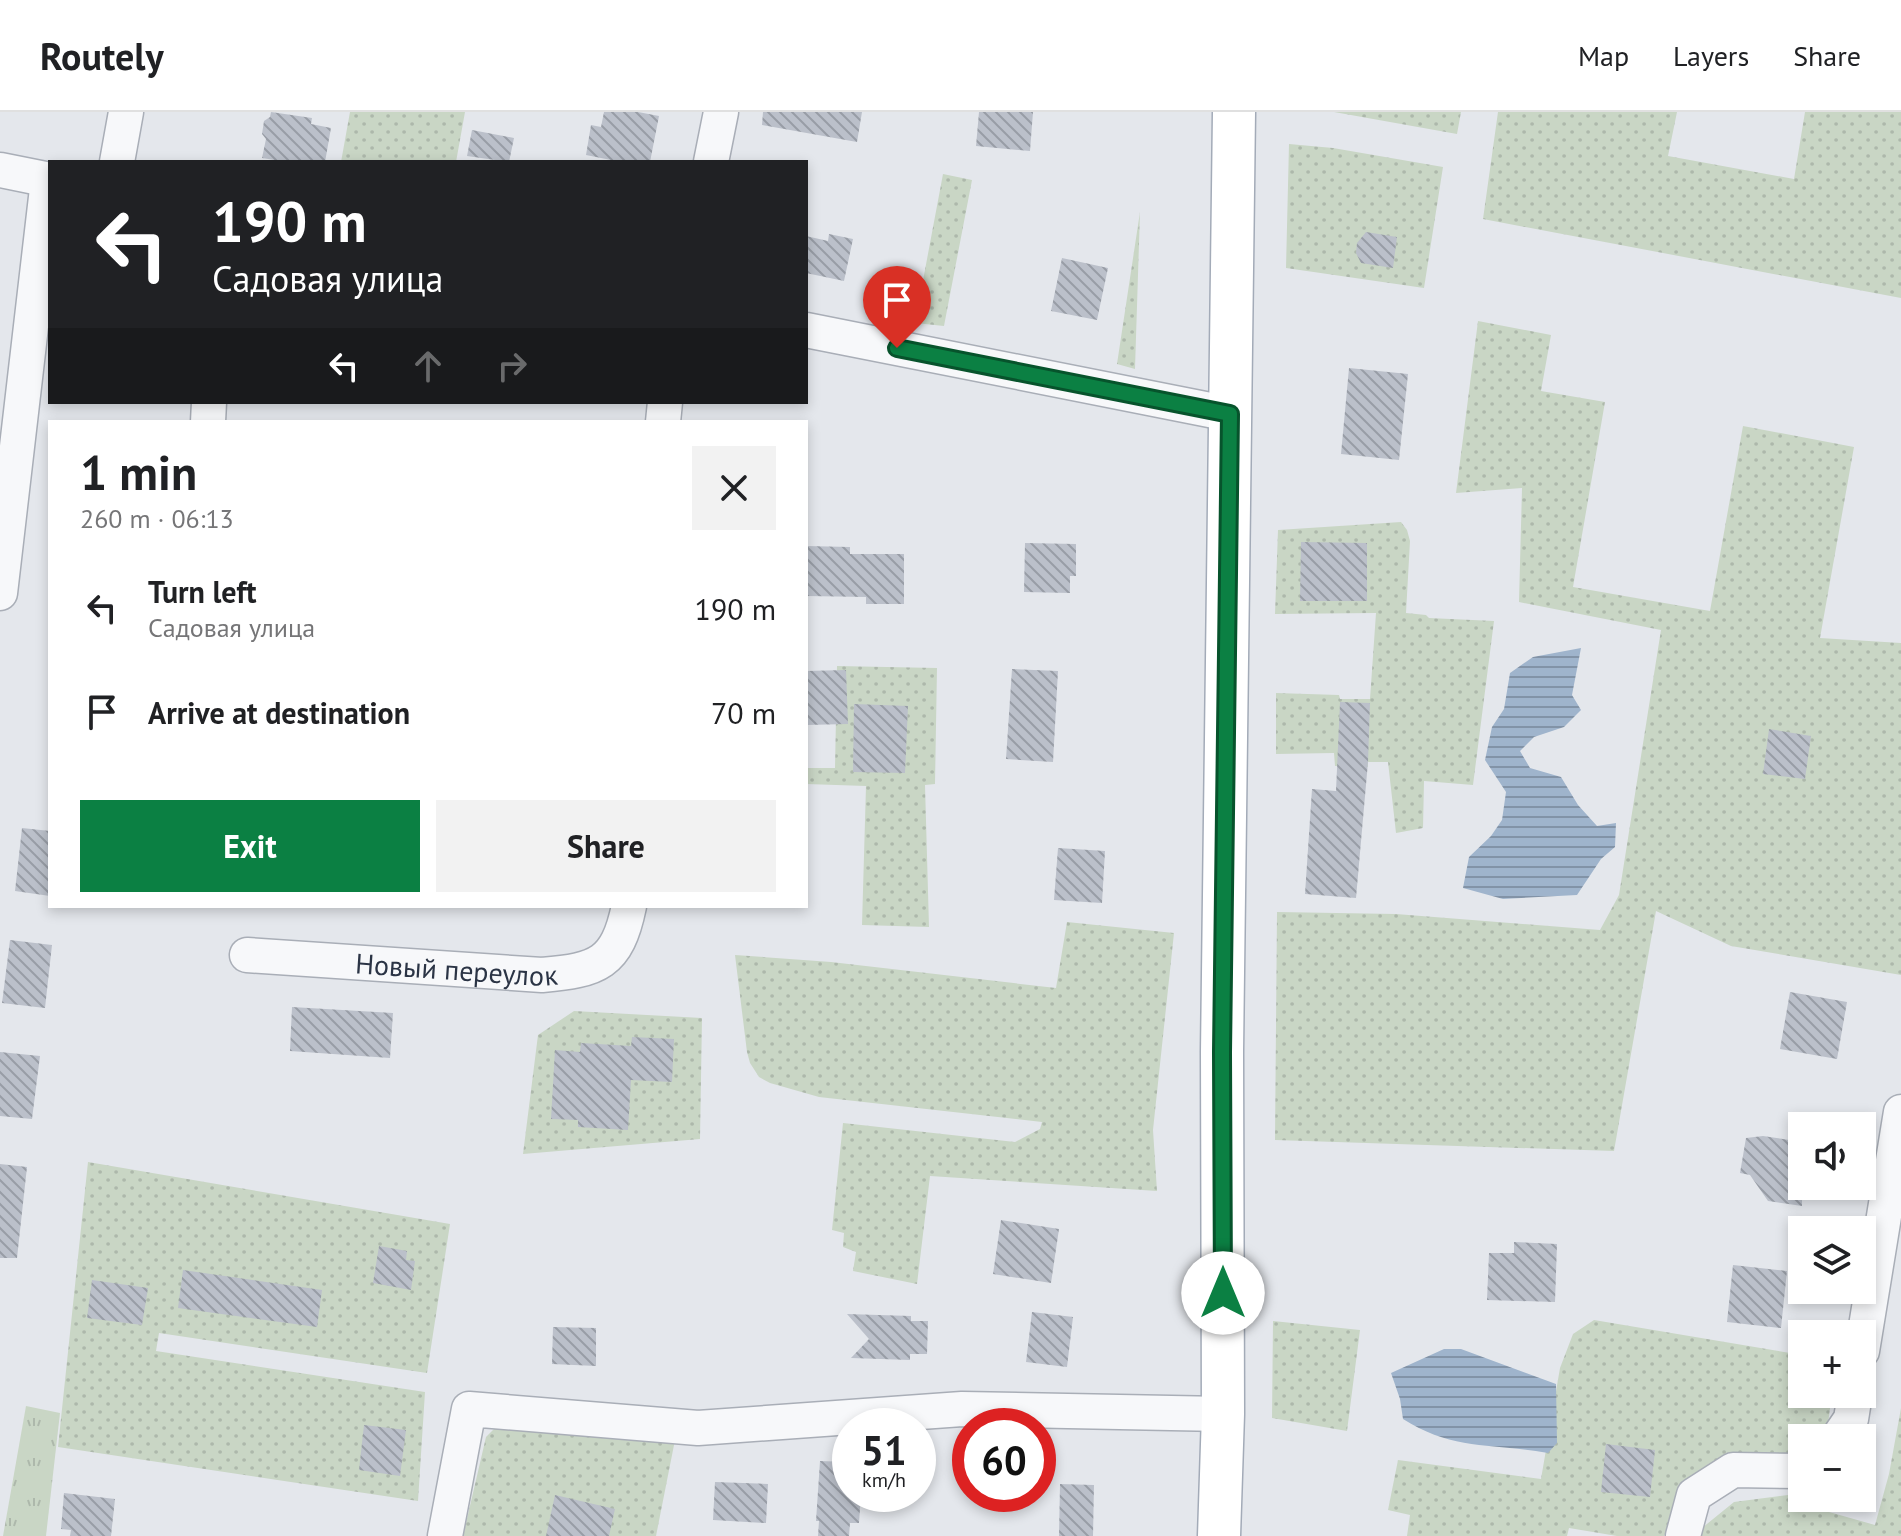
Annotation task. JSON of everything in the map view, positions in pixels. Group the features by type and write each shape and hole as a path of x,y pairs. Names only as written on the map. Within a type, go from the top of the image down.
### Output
{"main road":[{"path":"1219,1536 1223,1414 1222,1052 1234,112"}],"street":[{"path":"117,160 126,112"},
{"path":"711,160 721,112"},
{"path":"0,170 48,180"},
{"path":"0,593 48,188"},
{"path":"808,330 1230,414"},
{"name":"Новый переулок","path":"247,955 542,975 574,972 599,964 614,950 629,908"},
{"path":"1867,1320 1901,1112"},
{"path":"445,1536 469,1409 698,1428 962,1409 1223,1414"},
{"path":"1683,1536 1694,1495 1733,1470 1788,1471"}],"green space":[{"path":"350,112 465,112 456,160 341,160"},
{"path":"1334,112 1461,112 1457,134"},
{"path":"1498,112 1677,112 1668,156 1794,179 1805,112 1901,112 1901,298 1483,219"},
{"path":"1289,144 1333,148 1443,167 1424,288 1286,268"},
{"path":"943,174 972,180 944,326 915,323"},
{"path":"1140,212 1135,369 1117,364"},
{"path":"1478,321 1551,335 1541,391 1605,402 1573,587 1710,611 1743,426 1854,447 1820,638 1901,643 1901,975 1731,946 1656,911 1614,1151 1275,1140 1277,912 1396,914 1600,930 1619,895 1661,630 1519,602 1522,488 1456,493"},
{"path":"1401,522 1410,541 1406,613 1429,618 1494,621 1473,785 1424,781 1423,828 1396,833 1388,762 1368,762 1368,767 1335,766 1334,753 1276,754 1276,693 1370,699 1376,613 1275,614 1278,530"},
{"path":"837,666 937,668 935,784 925,785 929,927 862,925 866,786 808,784 808,768 835,768"},
{"path":"1067,922 1174,933 1153,1130 1157,1191 930,1176 917,1284 853,1271 856,1252 843,1247 844,1233 832,1230 843,1123 1015,1142 1040,1129 1042,1122 819,1097 770,1083 759,1077 750,1063 735,955 831,962 1056,988"},
{"path":"574,1011 702,1018 700,1139 523,1154 538,1035"},
{"path":"88,1162 450,1224 427,1373 159,1333 156,1351 425,1392 418,1501 58,1447"},
{"path":"1594,1320 1788,1353 1788,1408 1830,1408 1828,1424 1788,1424 1788,1458 1695,1473 1664,1536 1617,1536 1569,1528 1567,1536 1407,1536 1410,1515 1388,1510 1398,1460 1541,1479 1560,1368 1573,1334"},
{"path":"1273,1321 1360,1330 1347,1431 1272,1418"},
{"path":"26,1406 60,1413 46,1536 3,1536"},
{"path":"1901,1408 1901,1536 1699,1536 1702,1528 1734,1502 1788,1495 1788,1512 1829,1512 1875,1525 1889,1474"},
{"path":"504,1419 675,1440 656,1536 463,1536 486,1437"}],"water":[{"path":"1581,648 1572,695 1581,710 1564,727 1534,737 1520,751 1530,768 1561,777 1578,805 1597,826 1616,823 1615,847 1601,859 1577,895 1503,899 1463,888 1469,857 1491,836 1502,820 1506,792 1485,760 1492,727 1504,709 1510,673 1533,657"},
{"path":"1444,1349 1461,1349 1556,1384 1557,1443 1548,1453 1456,1441 1403,1419 1391,1373"}],"building":[{"path":"271,112 312,118 311,124 331,128 325,160 262,158 266,139 262,134 264,121"},
{"path":"604,112 638,112 659,116 650,160 611,160 586,155 591,125 601,127"},
{"path":"763,112 862,112 857,142 762,125"},
{"path":"979,112 1033,112 1030,151 976,146"},
{"path":"472,130 514,138 509,160 467,156"},
{"path":"1366,232 1397,237 1393,268 1361,263 1356,253 1357,243"},
{"path":"829,234 853,239 844,281 808,273 808,236 828,241"},
{"path":"1062,258 1108,268 1097,320 1051,311"},
{"path":"1349,368 1408,374 1399,460 1341,454"},
{"path":"1301,542 1367,543 1367,601 1300,601"},
{"path":"1025,543 1076,544 1076,576 1070,576 1070,593 1024,592"},
{"path":"808,546 850,547 850,554 904,554 904,604 866,604 866,597 808,596"},
{"path":"1012,669 1058,671 1053,762 1006,759"},
{"path":"846,670 848,724 808,725 808,671"},
{"path":"1340,702 1370,703 1356,898 1305,894 1312,789 1336,791"},
{"path":"854,704 908,706 905,773 853,772"},
{"path":"1769,729 1811,736 1805,779 1763,774"},
{"path":"22,828 48,831 48,896 15,891"},
{"path":"1058,848 1105,851 1102,903 1054,900"},
{"path":"10,940 52,945 45,1008 2,1003"},
{"path":"1790,992 1847,1002 1837,1059 1780,1049"},
{"path":"292,1007 393,1013 390,1058 290,1051"},
{"path":"632,1037 674,1039 672,1082 631,1080 628,1130 578,1127 578,1120 551,1119 555,1050 580,1052 581,1043 631,1046"},
{"path":"0,1052 40,1056 32,1119 0,1116"},
{"path":"1763,1136 1788,1140 1788,1200 1802,1200 1802,1206 1768,1201 1750,1175 1740,1173 1746,1138"},
{"path":"0,1164 27,1167 17,1258 0,1258"},
{"path":"1001,1220 1059,1229 1051,1283 993,1274"},
{"path":"1514,1242 1557,1244 1555,1302 1487,1300 1489,1253 1514,1253"},
{"path":"379,1246 407,1251 406,1260 415,1261 411,1290 373,1283"},
{"path":"1733,1265 1787,1271 1781,1328 1727,1322"},
{"path":"183,1270 322,1290 317,1327 178,1308"},
{"path":"92,1280 148,1288 142,1325 87,1318"},
{"path":"1032,1312 1073,1317 1067,1367 1026,1362"},
{"path":"847,1314 911,1316 911,1321 928,1321 927,1354 910,1354 910,1360 851,1358 869,1339"},
{"path":"553,1327 596,1328 596,1366 552,1364"},
{"path":"364,1425 406,1430 400,1476 359,1470"},
{"path":"1606,1444 1655,1450 1650,1497 1601,1492"},
{"path":"820,1461 832,1461 832,1512 860,1512 859,1523 850,1523 849,1536 818,1536 819,1521 816,1521"},
{"path":"715,1482 768,1484 766,1523 713,1520"},
{"path":"1060,1484 1094,1485 1093,1536 1059,1536"},
{"path":"64,1493 115,1499 111,1536 70,1536 71,1530 61,1529"},
{"path":"555,1495 615,1509 609,1536 546,1536"}],"route":[{"path":"897,348 1230,414 1222,1052 1223,1293"}]}
